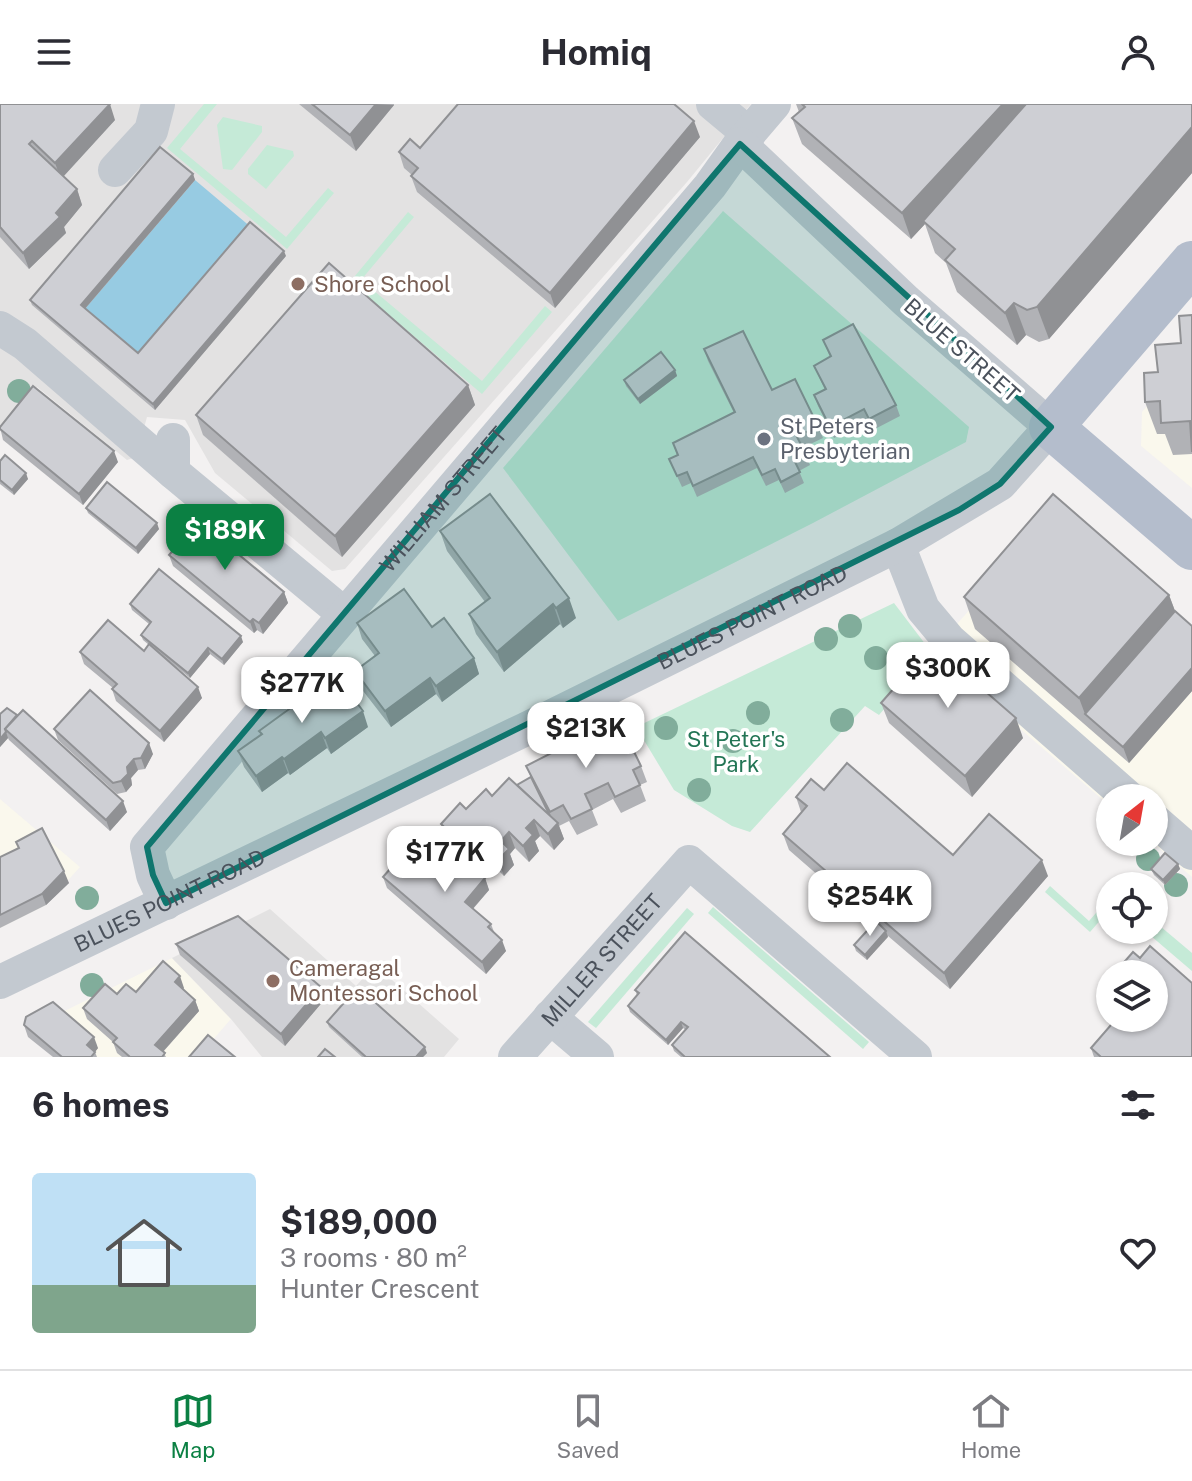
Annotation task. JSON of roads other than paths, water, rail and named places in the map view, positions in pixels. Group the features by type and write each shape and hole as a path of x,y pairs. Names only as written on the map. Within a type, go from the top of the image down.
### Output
{"main road":[{"path":"1051,427 1192,263"},
{"name":"BLUE STREET","path":"1051,427 1192,548"}],"street":[{"path":"115,170 151,131 158,104"},
{"name":"BLUE STREET","path":"713,104 906,301 1051,427"},
{"name":"WILLIAM STREET","path":"166,903 153,875 147,847 703,195 774,104"},
{"path":"0,328 173,456 344,614"},
{"name":"BLUES POINT ROAD","path":"0,982 898,545 1000,484 1051,427"},
{"path":"898,545 923,609 949,640 1113,784"},
{"path":"1168,832 1192,853"},
{"name":"MILLER STREET","path":"515,1057 689,862 915,1057"},
{"path":"550,1017 597,1057"}],"water":[{"path":"195,180 252,228 140,359 83,311"}],"place":[{"name":"Shore School","path":"298,284"},
{"name":"St Peters Presbyterian","path":"764,439"},
{"name":"Cameragal Montessori School","path":"273,981"}],"park label":[{"name":"St Peter's Park","path":"736,752"}]}
